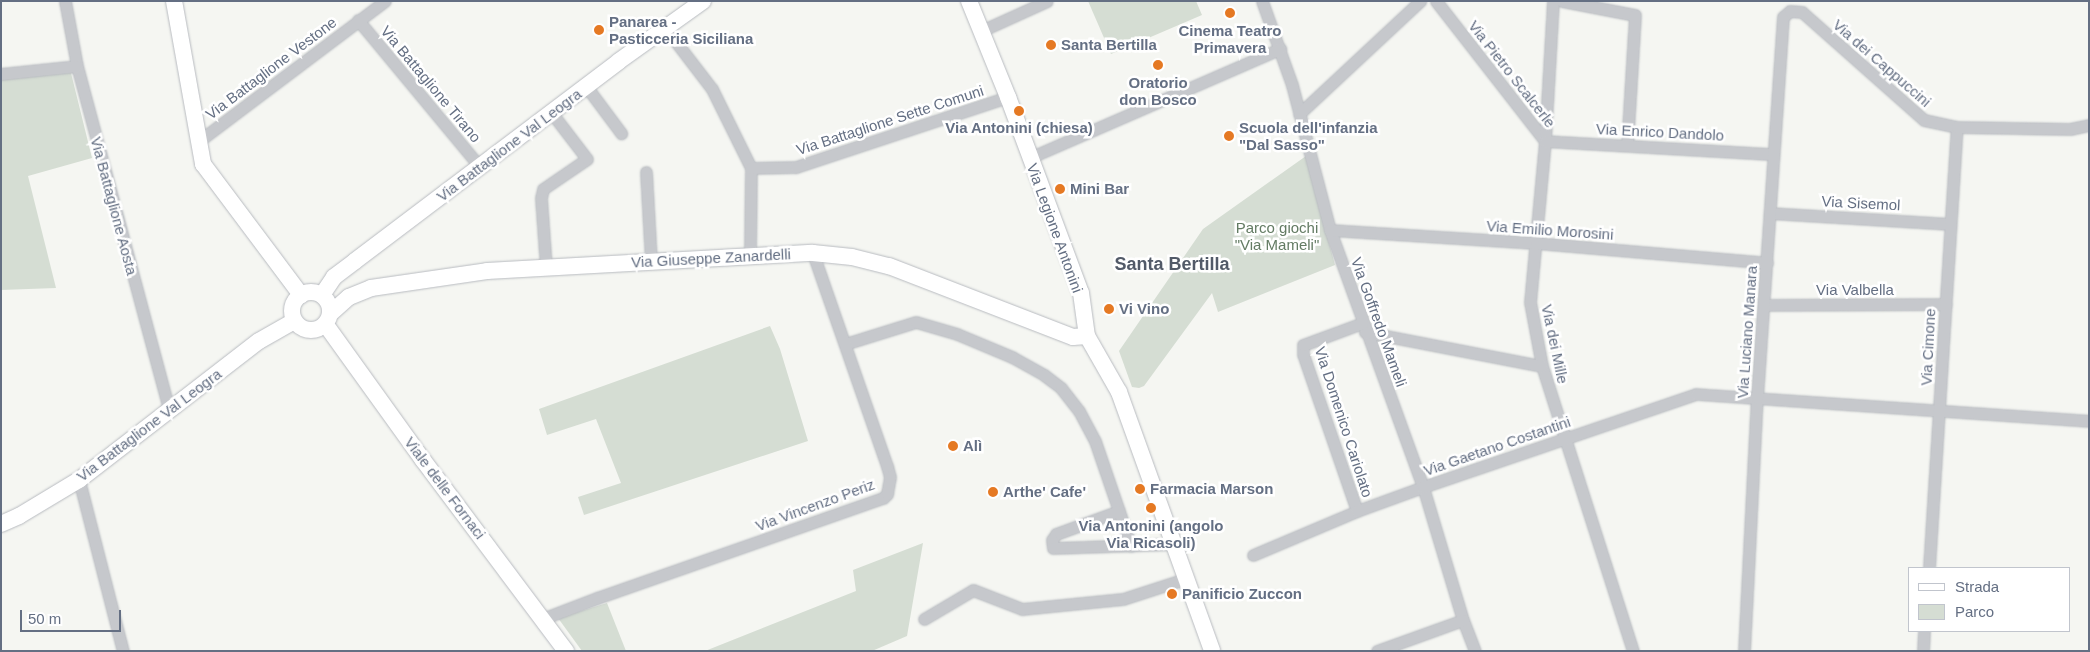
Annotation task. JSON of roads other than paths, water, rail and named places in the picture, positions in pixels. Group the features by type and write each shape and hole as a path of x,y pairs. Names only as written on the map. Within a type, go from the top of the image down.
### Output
{"street":[{"name":"Via Battaglione Aosta","path":"64,1 77,66 169,410"},
{"path":"174,1 203,164 301,295"},
{"name":"Via Battaglione Vestone","path":"199,140 385,1"},
{"name":"Via Legione Antonini","path":"968,1 1008,97 1029,158 1081,293 1087,336 1119,392 1212,651"},
{"path":"981,31 1047,1"},
{"name":"Via Goffredo Mameli","path":"1262,1 1280,49 1330,230 1423,487 1463,620 1475,651"},
{"path":"1299,114 1420,1"},
{"name":"Via Pietro Scalcerle","path":"1436,1 1545,141"},
{"name":"Via dei Mille","path":"1553,1 1545,141 1530,302 1542,366 1633,651"},
{"path":"1562,1 1635,15 1627,144"},
{"name":"Via Battaglione Val Leogra","path":"322,295 334,277 700,2"},
{"name":"Via dei Cappuccini","path":"1783,16 1790,12 1802,12 1924,120 1957,127 2070,129 2089,125"},
{"name":"Via Luciano Manara","path":"1744,651 1757,398 1783,16"},
{"name":"Via Battaglione Tirano","path":"358,20 480,167"},
{"path":"666,28 712,89 751,168 750,256"},
{"path":"1029,158 1280,49"},
{"path":"1,74 77,66"},
{"path":"586,86 621,134"},
{"name":"Via Battaglione Sette Comuni","path":"751,168 796,167 1008,97"},
{"path":"546,268 541,198 543,189 587,159 552,112"},
{"name":"Via Cimone","path":"1929,567 1957,127"},
{"name":"Via Enrico Dandolo","path":"1545,141 1627,144 1773,154"},
{"path":"646,172 651,262"},
{"name":"Via Sisemol","path":"1770,213 1950,224"},
{"name":"Via Emilio Morosini","path":"1330,230 1536,243 1767,263"},
{"name":"Via Giuseppe Zanardelli","path":"328,319 349,297 371,288 487,271 813,253 852,257 889,266 1073,337 1087,336"},
{"name":"Via Vincenzo Periz","path":"542,619 883,498 888,494 887,466 813,253"},
{"path":"311,292 322,295 330,306 328,319 318,330 309,331 300,328 294,321 292,306 301,295 311,292"},
{"name":"Via Valbella","path":"1764,306 1946,304"},
{"name":"Viale delle Fornaci","path":"328,319 423,460 566,651"},
{"name":"Via Battaglione Val Leogra","path":"1,524 19,516 79,480 259,341 294,321"},
{"path":"845,344 916,322 957,334 1012,357 1044,375 1061,388 1079,410 1095,441 1131,546"},
{"path":"1364,327 1542,366"},
{"name":"Via Domenico Cariolato","path":"1357,511 1303,354 1303,345 1364,327"},
{"name":"Via Gaetano Costantini","path":"1253,555 1357,511 1423,487 1696,394 1940,409 2089,421"},
{"path":"79,480 123,651"},
{"path":"1119,511 1056,534 1052,540 1052,548 1172,544"},
{"path":"924,619 973,590 1022,609 1123,599 1185,579"},
{"path":"1377,651 1463,620"},
{"path":"1923,651 1924,632"}],"place":[{"name":"Cinema Teatro Primavera","path":"1230,13"},
{"name":"Panarea - Pasticceria Siciliana","path":"599,30"},
{"name":"Santa Bertilla","path":"1051,45"},
{"name":"Oratorio don Bosco","path":"1158,65"},
{"name":"Via Antonini (chiesa)","path":"1019,111"},
{"name":"Scuola dell'infanzia \"Dal Sasso\"","path":"1229,136"},
{"name":"Mini Bar","path":"1060,189"},
{"name":"Vi Vino","path":"1109,309"},
{"name":"Alì","path":"953,446"},
{"name":"Farmacia Marson","path":"1140,489"},
{"name":"Arthe' Cafe'","path":"993,492"},
{"name":"Via Antonini (angolo Via Ricasoli)","path":"1151,508"},
{"name":"Panificio Zuccon","path":"1172,594"}],"district":[{"name":"Santa Bertilla","path":"1172,264"}],"park label":[{"name":"Parco giochi \"Via Mameli\"","path":"1277,236"}]}
